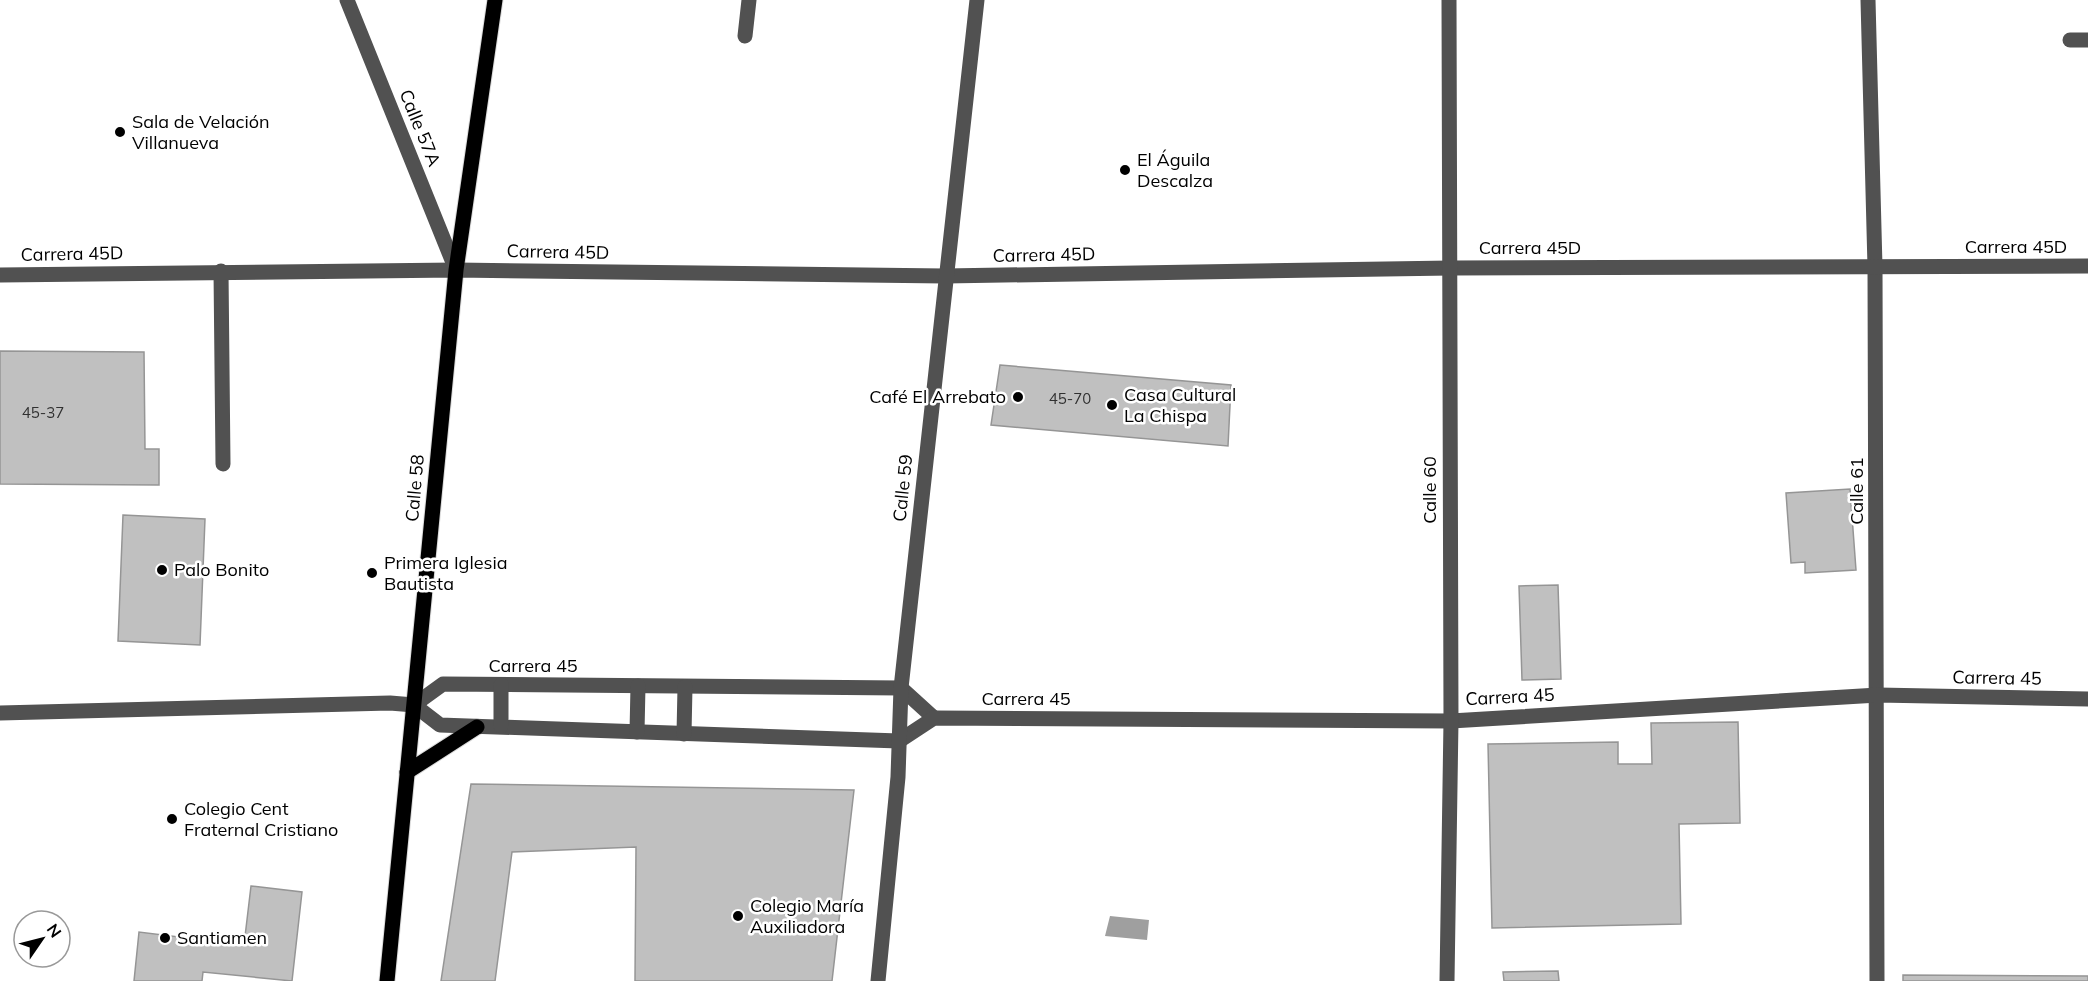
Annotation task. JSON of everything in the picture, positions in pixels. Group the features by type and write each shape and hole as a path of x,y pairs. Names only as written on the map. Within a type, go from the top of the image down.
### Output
{"main road":[{"name":"Calle 58","path":"387,981 456,270 495,0"},
{"path":"407,772 477,726"}],"street":[{"name":"Calle 57A","path":"347,0 456,270"},
{"path":"746,36 749,0"},
{"name":"Calle 59","path":"878,981 899,741 901,688 976,0"},
{"name":"Calle 60","path":"1447,981 1451,721 1449,0"},
{"name":"Calle 61","path":"1868,0 1875,267 1878,695 1877,981"},
{"path":"2070,40 2088,40"},
{"name":"Carrera 45D","path":"0,275 456,270 945,276 1451,268 2088,266"},
{"path":"221,271 223,464"},
{"name":"Carrera 45","path":"414,705 443,684 901,688"},
{"path":"501,685 501,726"},
{"path":"637,732 638,686"},
{"path":"684,734 685,687"},
{"path":"0,713 414,705 440,725 899,741 934,718 901,688"},
{"name":"Carrera 45","path":"934,718 1451,721 1878,695 2088,699"}],"shaded area":[{"path":"1110,916 1149,920 1147,940 1105,936"}],"building":[{"path":"0,351 144,352 145,449 159,449 159,485 0,484"},
{"name":"Casa Cultural La Chispa","path":"1000,365 1231,385 1228,446 991,425"},
{"path":"1850,489 1856,570 1805,573 1805,562 1791,563 1786,493"},
{"name":"Palo Bonito","path":"123,515 205,519 200,645 118,641"},
{"path":"1558,585 1561,679 1522,680 1519,586"},
{"path":"1738,722 1740,823 1679,824 1681,924 1492,928 1488,744 1618,742 1618,764 1652,764 1651,723"},
{"name":"Colegio María Auxiliadora","path":"471,784 854,790 832,981 635,981 636,847 512,852 495,981 441,981"},
{"name":"Santiamen","path":"251,886 302,892 292,981 203,972 202,981 134,981 139,932 244,945"},
{"path":"1558,971 1559,981 1504,981 1503,972"},
{"path":"1903,975 2088,976 2088,981 1903,981"}],"place":[{"name":"Sala de Velación Villanueva","path":"120,132"},
{"name":"El Águila Descalza","path":"1125,170"},
{"name":"Café El Arrebato","path":"1018,397"},
{"name":"Casa Cultural La Chispa","path":"1112,405"},
{"name":"Palo Bonito","path":"162,570"},
{"name":"Primera Iglesia Bautista","path":"372,573"},
{"name":"Colegio Cent Fraternal Cristiano","path":"172,819"},
{"name":"Colegio María Auxiliadora","path":"738,916"},
{"name":"Santiamen","path":"165,938"}]}
